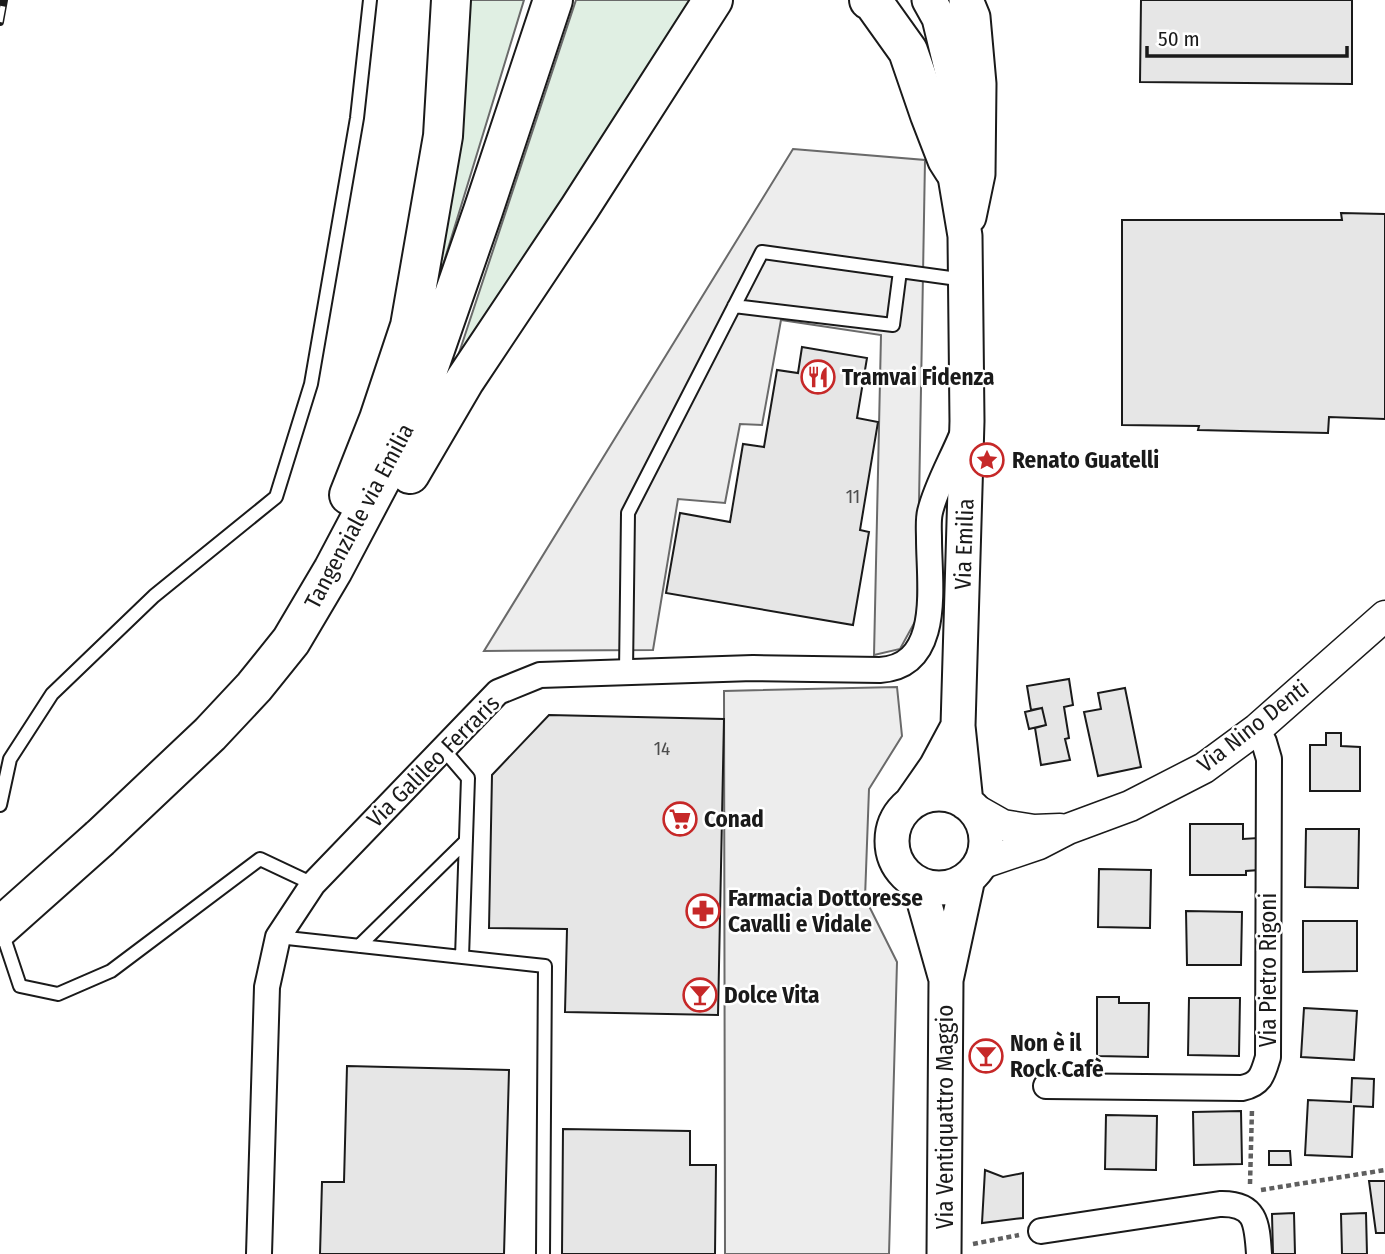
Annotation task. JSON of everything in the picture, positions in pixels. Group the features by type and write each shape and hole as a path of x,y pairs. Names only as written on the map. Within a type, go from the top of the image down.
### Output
{"main road":[{"path":"333,570 346,503 379,419 410,326 443,136 451,0"},
{"name":"Tangenziale via Emilia","path":"0,926 100,838 210,734 254,687 291,641 333,570 407,430 552,0"},
{"path":"333,570 374,533 465,380 713,0"},
{"path":"869,0 908,51 947,159 954,170"},
{"name":"Via Emilia","path":"929,0 939,18 954,80 954,170 965,236 967,421 958,726 970,805"},
{"name":"Via Emilia","path":"965,236 978,174 979,84 973,17 966,0"},
{"name":"Via Emilia","path":"911,803 936,767 958,726"},
{"path":"946,980 974,871 985,850 986,834 981,820 970,805 953,796 939,793 924,796 911,803 897,819 892,832 892,847 896,860 902,870 919,884 931,888 957,885 974,871"},
{"path":"919,884 946,980"},
{"name":"Via Ventiquattro Maggio","path":"944,1254 946,980"}],"street":[{"name":"Via Galileo Ferraris","path":"259,1254 267,987 278,937 313,884 498,692 540,675 739,668 893,669 904,664 914,656 925,636 929,618 929,513 967,421"},
{"name":"Via Nino Denti","path":"974,871 1068,829 1130,806 1204,768 1257,729 1385,616"},
{"name":"Via Pietro Rigoni","path":"1253,1086 1262,1077 1268,1057 1269,759 1257,729"},
{"name":"Via Nino Denti","path":"970,805 1003,825 1034,830 1068,829"},
{"path":"1046,1086 1253,1086"},
{"path":"1041,1231 1220,1204 1243,1198 1258,1234 1259,1254"}],"lane":[{"path":"0,805 10,760 52,694 154,596 276,497 311,384 357,118 370,0"},
{"path":"626,671 628,513 762,252 965,280"},
{"path":"734,306 893,325 900,271"},
{"path":"443,749 468,778 461,957"},
{"path":"359,946 466,841"},
{"path":"0,926 20,986 58,994 111,971 260,859 313,884"},
{"path":"278,937 545,966 542,1254"}],"path":[{"path":"1253,1086 1243,1198 1385,1170"},
{"path":"970,1254 971,1244 1041,1231"}],"green space":[{"path":"463,0 524,0 436,288"},
{"path":"576,0 693,0 465,357 459,353"}],"shaded area":[{"path":"793,149 925,160 917,618 900,649 874,655 881,335 781,320 762,425 740,424 725,503 678,499 653,650 484,651"},
{"path":"897,687 902,736 869,789 865,898 897,962 889,1254 725,1254 724,691"}],"building":[{"path":"1141,0 1352,0 1352,84 1140,82"},
{"path":"1341,213 1385,214 1385,419 1329,417 1328,433 1122,425 1122,220 1342,220"},
{"path":"802,347 867,358 857,418 878,422 860,530 869,532 853,625 666,593 680,513 730,522 743,444 764,447 777,370 798,373"},
{"path":"1069,679 1073,705 1064,707 1069,738 1065,739 1070,760 1041,765 1035,728 1046,725 1042,708 1031,710 1027,686"},
{"path":"1125,688 1141,767 1098,776 1084,712 1101,709 1098,693"},
{"path":"1042,708 1046,725 1029,729 1025,712"},
{"path":"549,715 724,719 718,1015 565,1012 567,929 489,928 492,775"},
{"path":"1326,733 1341,733 1341,746 1360,747 1360,791 1310,791 1310,745 1326,745"},
{"path":"1190,824 1243,824 1243,839 1258,838 1259,870 1246,871 1246,875 1190,875"},
{"path":"1306,829 1359,829 1358,888 1305,887"},
{"path":"1099,869 1151,870 1150,928 1098,927"},
{"path":"1186,911 1242,912 1241,965 1187,965"},
{"path":"1303,921 1357,921 1357,971 1303,972"},
{"path":"1097,997 1119,997 1119,1003 1149,1003 1148,1057 1097,1056"},
{"path":"1189,998 1240,998 1239,1056 1188,1055"},
{"path":"1304,1008 1357,1011 1354,1060 1301,1057"},
{"path":"347,1066 509,1070 504,1254 320,1254 322,1182 344,1182"},
{"path":"1352,1078 1374,1079 1373,1107 1354,1106 1352,1157 1305,1155 1308,1100 1351,1102"},
{"path":"1241,1111 1242,1164 1194,1165 1193,1112"},
{"path":"1106,1115 1157,1116 1156,1170 1105,1169"},
{"path":"563,1129 690,1131 690,1165 716,1165 715,1254 562,1254"},
{"path":"1269,1151 1290,1151 1291,1165 1269,1165"},
{"path":"985,1170 1003,1177 1023,1173 1023,1218 982,1223"},
{"path":"1369,1181 1385,1181 1385,1233 1376,1233"},
{"path":"1294,1213 1295,1254 1273,1254 1272,1214"},
{"path":"1366,1213 1367,1254 1342,1254 1341,1214"}],"railway":[{"path":"0,22 4,0"}],"place":[{"name":"Tramvai Fidenza","path":"818,377"},
{"name":"Renato Guatelli","path":"987,460"},
{"name":"Conad","path":"680,819"},
{"name":"Farmacia Dottoresse Cavalli e Vidale","path":"703,911"},
{"name":"Dolce Vita","path":"700,995"},
{"name":"Non è il Rock Cafè","path":"986,1056"}]}
